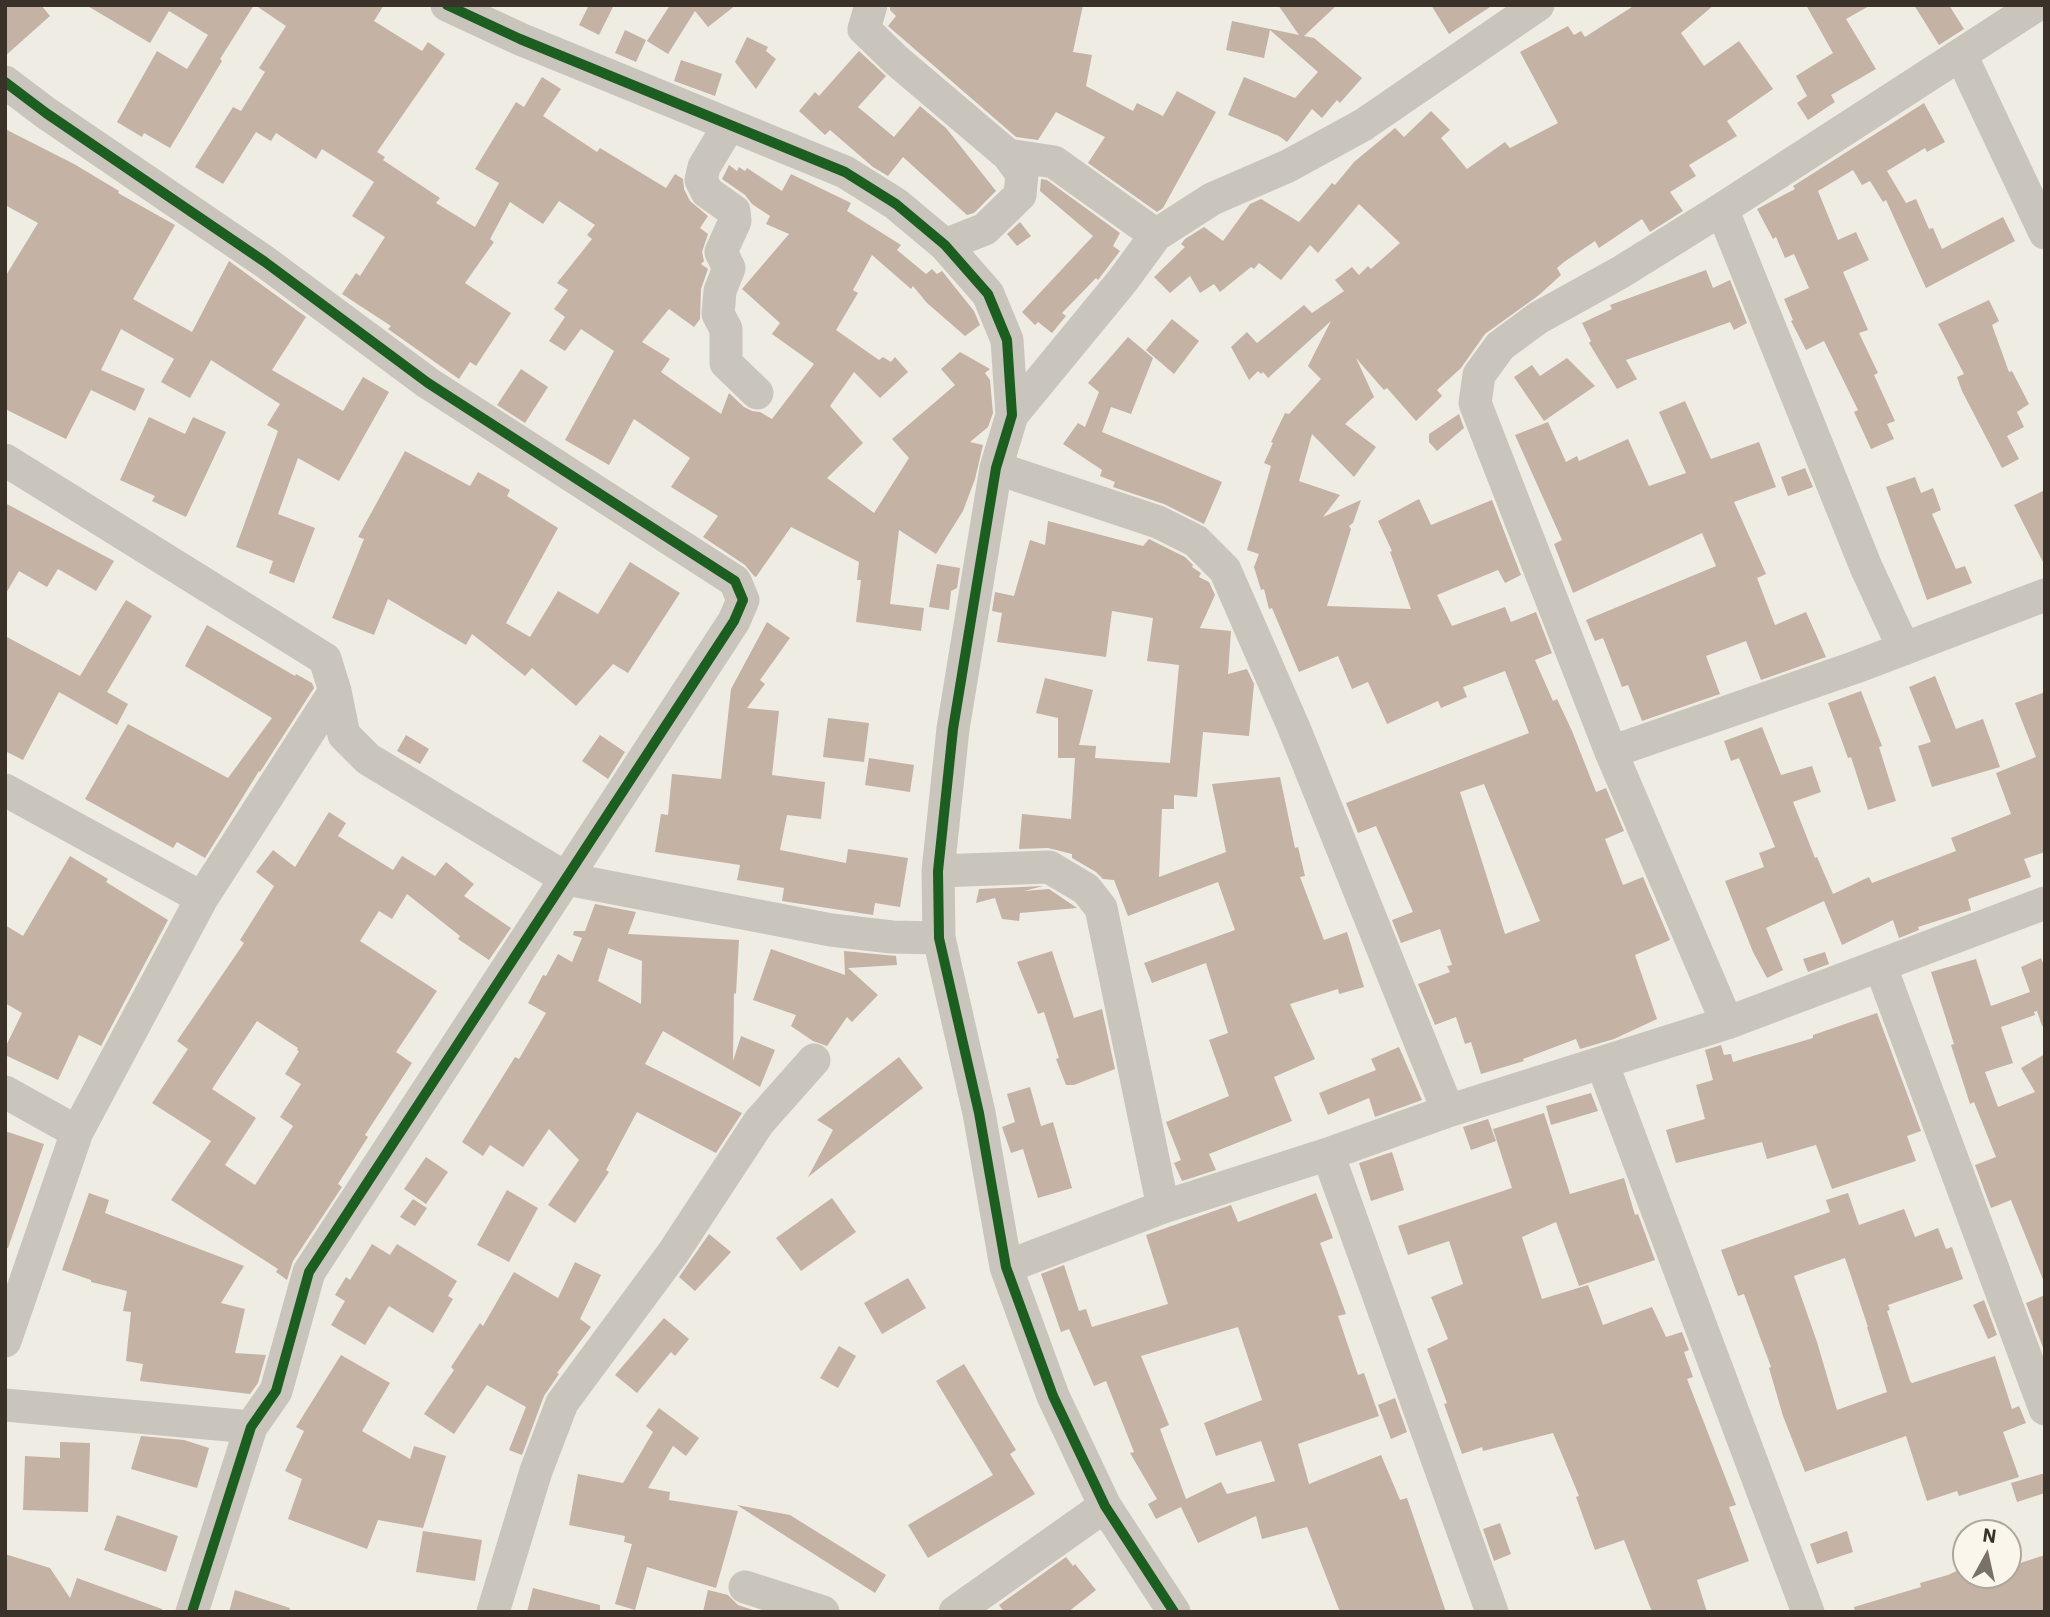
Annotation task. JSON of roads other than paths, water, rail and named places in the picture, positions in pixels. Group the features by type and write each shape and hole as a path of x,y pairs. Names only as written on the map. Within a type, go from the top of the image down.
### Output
{"street":[{"path":"447,5 520,39 845,172 896,204 945,245 988,294 1007,340 1012,415 996,468 953,729 938,871 939,938 979,1113 1006,1267 1053,1396 1105,1506 1174,1612"},
{"path":"871,5 864,29 896,60 1008,155 1022,174 1020,195 985,229 945,245"},
{"path":"1012,415 1123,280 1156,234 1212,199 1288,166 1363,125 1538,5"},
{"path":"1727,1023 1611,752 1475,403 1479,375 1500,346 1538,318 1620,272 1722,209 2037,5"},
{"path":"1961,55 2045,233"},
{"path":"5,82 46,113 265,262 428,383 735,581 743,600 734,621 309,1272 276,1391 251,1427 192,1612"},
{"path":"729,125 704,167 701,180 707,192 734,211 736,221 721,252 729,268 720,291 718,314 726,329 726,363 757,393"},
{"path":"1008,155 1054,162 1156,234"},
{"path":"1722,209 1866,567 1904,649"},
{"path":"5,460 325,659 344,736 368,759 567,879 831,930 892,937 939,938"},
{"path":"996,468 1158,522 1196,541 1225,570 1294,728 1448,1111"},
{"path":"1611,752 1904,649 2045,595"},
{"path":"5,1341 77,1132 202,898 335,691"},
{"path":"5,790 202,898"},
{"path":"938,871 1049,867 1086,889 1101,908 1164,1207"},
{"path":"1006,1267 1164,1207 1328,1154 1448,1111 1727,1023 2045,903"},
{"path":"1880,965 2045,1409"},
{"path":"493,1612 536,1471 562,1403 673,1253 759,1122 814,1060"},
{"path":"1602,1063 1808,1612"},
{"path":"5,1092 77,1132"},
{"path":"1328,1154 1492,1612"},
{"path":"5,1405 251,1427"},
{"path":"955,1612 1105,1506"},
{"path":"745,1587 823,1612"}]}
